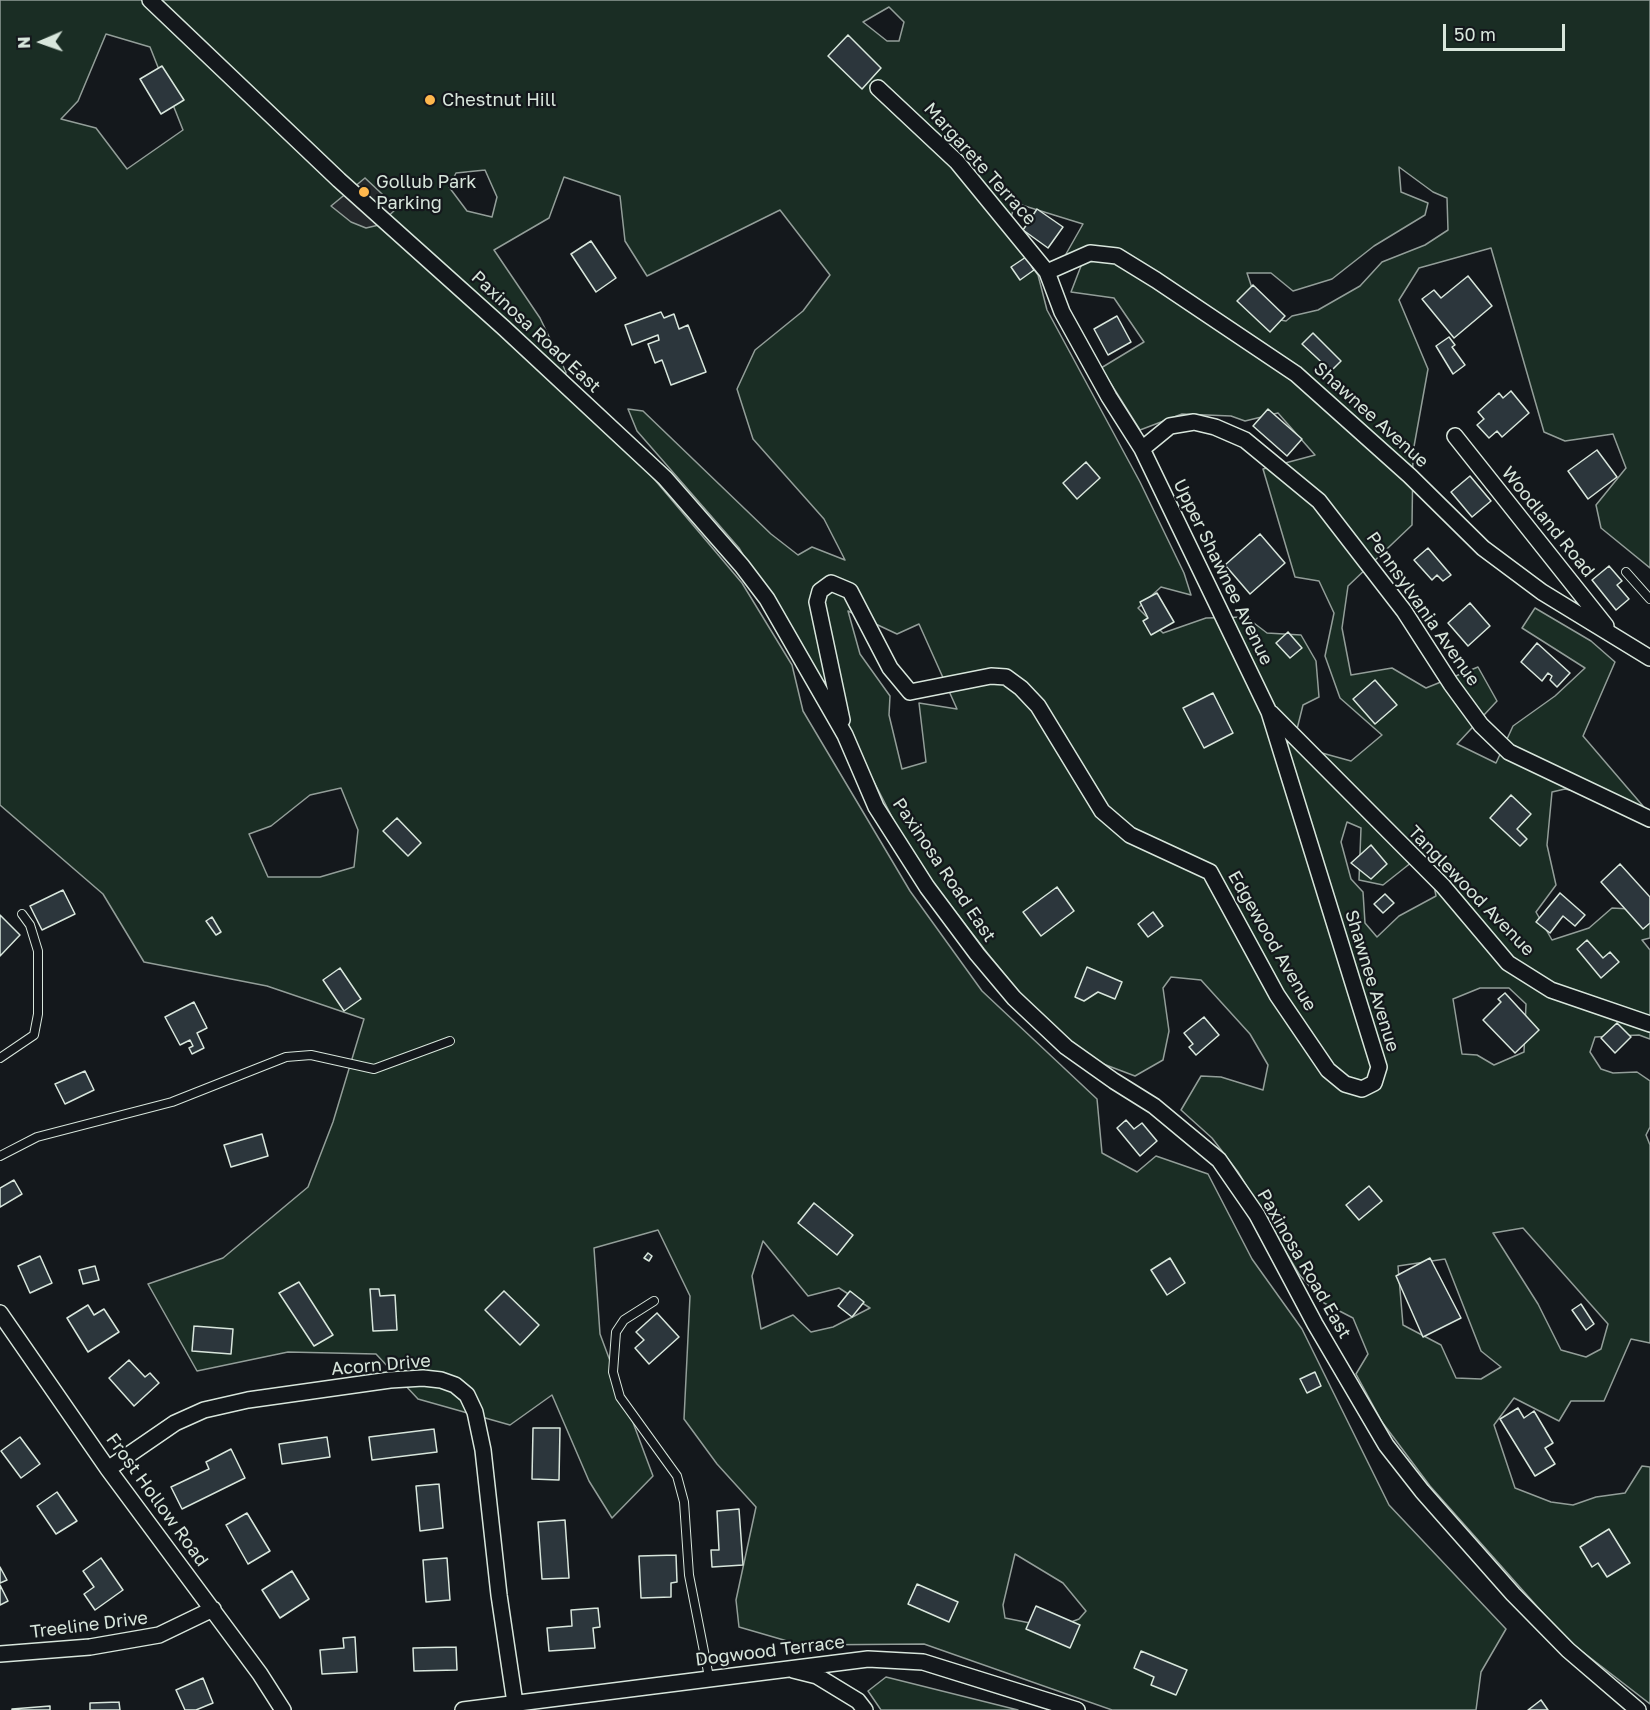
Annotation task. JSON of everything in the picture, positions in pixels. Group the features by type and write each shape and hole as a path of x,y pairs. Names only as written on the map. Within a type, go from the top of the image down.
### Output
{"street":[{"name":"Paxinosa Road East","path":"150,0 339,180 504,328 665,478 742,566 766,599 845,735 876,807 927,887 977,954 1014,998 1066,1047 1154,1106 1219,1160 1257,1215 1315,1324 1386,1445 1422,1491 1513,1593 1568,1650 1638,1710"},
{"name":"Margarete Terrace","path":"878,88 957,162 1047,272"},
{"name":"Shawnee Avenue","path":"1047,272 1090,253 1117,256 1146,274 1296,374 1410,476 1483,548 1542,592 1650,658"},
{"name":"Upper Shawnee Avenue","path":"1047,272 1062,312 1109,397 1142,449 1269,712 1329,905"},
{"name":"Pennsylvania Avenue","path":"1142,449 1170,426 1194,422 1215,427 1245,440 1319,501 1404,611 1451,684 1482,725 1509,752 1650,819"},
{"name":"Woodland Road","path":"1455,436 1611,633"},
{"name":"Paxinosa Road East","path":"845,735 817,602 820,591 831,583 850,591 890,668 910,692 929,690"},
{"name":"Edgewood Avenue","path":"929,690 951,682 991,676 1006,677 1021,688 1038,706 1102,811 1130,835 1210,872 1277,995 1328,1070 1345,1084 1362,1089 1374,1083 1378,1067"},
{"name":"Tanglewood Avenue","path":"1269,712 1443,886 1508,963 1551,990 1650,1024"},
{"name":"Shawnee Avenue","path":"1329,905 1378,1067"},
{"name":"Frost Hollow Road","path":"0,1313 108,1468 213,1609 283,1710"},
{"name":"Acorn Drive","path":"108,1468 175,1423 204,1410 248,1400 390,1380 423,1378 441,1380 454,1385 467,1395 475,1412 483,1450 498,1595 515,1703"},
{"name":"Treeline Drive","path":"0,1654 90,1647 159,1635 213,1609"},
{"name":"Dogwood Terrace","path":"463,1710 709,1677 868,1659 923,1662 1077,1710"},
{"path":"782,1668 817,1676 858,1701 865,1710"}],"lane":[{"path":"1626,572 1650,599"},
{"path":"0,1058 13,1052 34,1035 38,1014 38,951 30,925 22,914"},
{"path":"0,1156 37,1137 172,1102 286,1057 311,1055 374,1069 410,1058 450,1041"},
{"path":"654,1301 624,1320 616,1332 612,1349 613,1372 620,1397 677,1476 684,1502 689,1575 709,1677"}],"green space":[{"path":"0,0 1650,0 1650,568 1601,528 1596,505 1626,468 1613,434 1565,441 1544,432 1491,248 1419,268 1399,300 1428,369 1413,452 1412,525 1348,586 1342,628 1351,675 1392,668 1426,688 1478,667 1497,701 1457,744 1496,763 1513,726 1555,696 1585,668 1522,628 1535,608 1591,641 1615,662 1583,736 1643,806 1565,789 1552,792 1547,845 1556,885 1536,912 1552,940 1589,928 1612,908 1650,910 1650,938 1642,940 1650,950 1650,1039 1639,1035 1595,1037 1590,1052 1601,1069 1613,1073 1637,1072 1650,1081 1650,1127 1646,1135 1650,1145 1650,1343 1631,1339 1604,1401 1571,1401 1559,1421 1514,1398 1494,1425 1515,1488 1551,1502 1573,1505 1596,1497 1625,1493 1642,1466 1650,1467 1650,1704 1566,1639 1430,1486 1382,1422 1356,1374 1368,1354 1353,1318 1324,1303 1299,1274 1238,1172 1212,1138 1181,1110 1201,1076 1221,1077 1263,1090 1268,1065 1250,1034 1201,980 1171,977 1163,988 1169,1031 1163,1060 1135,1076 1098,1062 1063,1038 1025,999 911,854 851,737 739,548 637,431 628,409 643,411 771,534 798,555 812,547 845,560 824,519 753,439 737,389 755,350 803,311 830,275 780,210 647,276 625,241 620,196 564,177 549,218 494,250 540,318 566,372 562,391 644,467 742,583 792,665 803,711 910,891 982,991 1097,1099 1102,1153 1137,1172 1156,1156 1208,1174 1252,1259 1302,1329 1389,1505 1506,1629 1481,1672 1476,1710 1112,1710 924,1644 801,1645 739,1627 736,1600 756,1507 717,1464 684,1419 690,1296 658,1230 594,1248 600,1334 653,1476 612,1518 589,1481 552,1395 510,1425 418,1399 376,1354 288,1352 197,1371 148,1284 223,1258 308,1187 333,1122 364,1019 267,986 144,962 103,894 0,805","holes":["889,7 904,22 899,41 887,41 863,22","106,34 150,47 183,130 127,169 96,128 61,119 78,101","1399,167 1433,192 1447,198 1448,230 1425,245 1382,262 1360,286 1318,310 1292,316 1286,321 1269,318 1260,312 1247,273 1271,273 1293,291 1332,279 1374,246 1425,215 1428,203 1401,192","485,170 497,197 492,217 467,211 449,187 456,173","1015,203 1083,224 1066,254 1081,266 1071,292 1114,298 1144,342 1101,368 1140,430 1182,414 1231,416 1245,421 1278,413 1315,455 1263,469 1295,577 1319,581 1334,613 1325,656 1340,698 1382,735 1351,761 1293,745 1303,705 1319,697 1316,661 1301,635 1267,633 1246,617 1206,618 1163,633 1138,608 1161,587 1191,595 1184,573 1140,482 1047,310 1038,275 1007,232","848,611 897,634 919,624 957,709 919,703 926,762 902,769 889,715 890,696 860,654","341,788 358,830 354,867 320,877 268,877 249,834 271,826 310,795","1347,822 1361,828 1359,880 1383,885 1412,862 1431,870 1436,896 1399,916 1377,937 1365,923 1363,892 1351,879 1341,842","1480,988 1509,988 1526,1004 1524,1052 1494,1065 1477,1055 1462,1054 1453,999","1523,1228 1608,1324 1601,1349 1586,1357 1561,1350 1538,1304 1493,1233","763,1241 808,1296 839,1288 870,1308 833,1327 811,1332 793,1315 761,1329 752,1276","1445,1259 1481,1351 1501,1367 1481,1379 1456,1378 1441,1345 1403,1325 1398,1266","1015,1554 1063,1583 1086,1611 1079,1619 1055,1628 1005,1618 1003,1605"]},
{"path":"886,1677 1018,1710 881,1710 868,1691"}],"shaded area":[{"name":"Gollub Park Parking","path":"365,178 397,208 379,225 366,228 351,222 331,206"}],"building":[{"path":"848,35 881,68 862,89 828,56"},
{"path":"162,66 184,100 161,114 140,79"},
{"path":"1037,209 1063,227 1048,248 1023,230"},
{"path":"591,241 616,278 596,292 571,254"},
{"path":"1026,257 1034,270 1020,280 1011,267"},
{"path":"1468,276 1492,306 1454,338 1422,299 1434,290 1441,298"},
{"path":"1253,285 1285,316 1270,332 1237,301"},
{"path":"661,312 664,318 674,314 679,329 688,325 706,372 671,385 662,360 655,363 648,344 659,340 658,335 632,345 625,325"},
{"path":"1117,316 1131,342 1108,355 1094,329"},
{"path":"1313,333 1341,361 1331,371 1302,344"},
{"path":"1449,337 1455,345 1452,347 1465,365 1453,374 1436,346"},
{"path":"1511,391 1529,413 1502,437 1497,431 1489,438 1477,425 1484,419 1478,412 1499,393 1503,398"},
{"path":"1268,409 1302,439 1287,456 1253,426"},
{"path":"1597,450 1617,477 1588,499 1568,471"},
{"path":"1086,462 1100,478 1077,499 1063,483"},
{"path":"1470,476 1491,501 1472,517 1451,492"},
{"path":"1260,534 1285,563 1250,594 1225,565"},
{"path":"1428,548 1451,575 1443,581 1437,575 1432,580 1414,560"},
{"path":"1609,566 1622,581 1617,585 1629,599 1616,610 1592,580"},
{"path":"1157,593 1174,622 1151,635 1143,621 1148,618 1140,602"},
{"path":"1470,603 1490,626 1468,646 1448,623"},
{"path":"1288,632 1302,648 1290,658 1276,643"},
{"path":"1537,643 1570,673 1557,687 1550,680 1552,676 1548,673 1542,681 1521,662"},
{"path":"1375,680 1397,705 1375,724 1353,699"},
{"path":"1213,693 1233,733 1204,748 1183,708"},
{"path":"1511,795 1531,814 1517,829 1527,839 1520,846 1490,818"},
{"path":"397,818 421,843 408,856 383,831"},
{"path":"1371,845 1387,864 1371,879 1351,863"},
{"path":"1620,864 1650,897 1650,923 1643,929 1601,882"},
{"path":"1057,887 1074,911 1041,936 1023,912"},
{"path":"63,890 75,914 42,930 30,906"},
{"path":"1560,893 1585,915 1575,926 1563,916 1550,933 1536,922"},
{"path":"1385,894 1394,903 1383,913 1374,904"},
{"path":"1153,912 1163,926 1148,937 1138,924"},
{"path":"0,915 20,935 0,956"},
{"path":"212,917 221,932 216,935 206,921"},
{"path":"1587,940 1603,958 1610,952 1619,962 1601,978 1577,949"},
{"path":"1087,967 1122,982 1115,999 1098,992 1084,1001 1075,997"},
{"path":"340,968 361,999 344,1011 323,980"},
{"path":"1505,993 1539,1030 1515,1053 1483,1020 1501,1002 1498,999"},
{"path":"194,1002 207,1028 197,1033 204,1048 192,1054 189,1048 193,1046 190,1040 180,1045 165,1017"},
{"path":"1204,1017 1219,1035 1196,1055 1189,1047 1193,1044 1184,1033"},
{"path":"1617,1023 1631,1037 1615,1053 1601,1038"},
{"path":"85,1071 94,1090 65,1104 55,1084"},
{"path":"1126,1120 1134,1129 1142,1123 1157,1141 1140,1156 1117,1128"},
{"path":"262,1134 268,1156 231,1167 224,1145"},
{"path":"14,1180 22,1194 0,1207 0,1188"},
{"path":"1369,1186 1382,1201 1359,1220 1346,1205"},
{"path":"814,1203 853,1235 837,1255 798,1223"},
{"path":"648,1253 652,1256 649,1261 644,1258"},
{"path":"40,1256 52,1283 30,1293 18,1266"},
{"path":"1170,1258 1185,1283 1167,1295 1151,1270"},
{"path":"1430,1258 1461,1318 1423,1337 1396,1276"},
{"path":"95,1266 99,1280 83,1284 79,1270"},
{"path":"299,1282 333,1335 314,1346 279,1293"},
{"path":"370,1289 379,1289 380,1296 395,1295 397,1330 373,1331"},
{"path":"504,1291 539,1325 520,1345 485,1310"},
{"path":"850,1291 864,1302 852,1317 838,1306"},
{"path":"1581,1304 1594,1324 1586,1330 1572,1310"},
{"path":"88,1305 94,1315 104,1309 119,1332 88,1352 67,1318"},
{"path":"657,1313 679,1337 649,1364 635,1348 644,1340 636,1332"},
{"path":"194,1326 233,1329 231,1354 192,1351"},
{"path":"129,1360 145,1377 150,1373 159,1383 134,1406 109,1378"},
{"path":"1315,1372 1321,1386 1307,1393 1300,1379"},
{"path":"1518,1408 1524,1418 1534,1411 1553,1443 1545,1448 1555,1464 1535,1476 1500,1419"},
{"path":"533,1428 560,1428 559,1480 532,1479"},
{"path":"434,1429 437,1452 372,1460 369,1437"},
{"path":"20,1437 40,1464 21,1478 1,1451"},
{"path":"327,1437 330,1457 282,1464 279,1444"},
{"path":"231,1449 245,1478 182,1509 171,1487 209,1469 206,1462"},
{"path":"439,1484 443,1528 420,1531 416,1486"},
{"path":"57,1492 77,1521 56,1534 37,1506"},
{"path":"739,1509 743,1565 712,1567 711,1550 719,1550 717,1511"},
{"path":"247,1513 270,1551 248,1564 226,1525"},
{"path":"565,1520 569,1578 542,1579 538,1522"},
{"path":"1609,1529 1630,1563 1607,1577 1598,1563 1592,1567 1580,1547"},
{"path":"676,1555 677,1582 671,1583 671,1597 641,1598 639,1556"},
{"path":"101,1558 123,1590 95,1610 84,1594 94,1587 83,1571"},
{"path":"447,1558 450,1600 426,1602 423,1560"},
{"path":"0,1567 7,1580 0,1583"},
{"path":"292,1571 309,1599 280,1618 262,1590"},
{"path":"917,1584 958,1602 949,1622 908,1604"},
{"path":"0,1585 8,1601 0,1605"},
{"path":"1036,1606 1080,1625 1070,1648 1026,1629"},
{"path":"598,1608 600,1627 593,1628 595,1648 549,1651 547,1628 572,1626 571,1610"},
{"path":"355,1637 357,1672 322,1674 320,1650 344,1648 343,1638"},
{"path":"456,1647 457,1670 414,1671 413,1648"},
{"path":"1141,1651 1187,1670 1176,1695 1151,1685 1154,1677 1134,1668"},
{"path":"203,1678 213,1703 196,1710 185,1710 176,1690"},
{"path":"1541,1700 1548,1710 1528,1710"},
{"path":"119,1702 120,1710 90,1710 90,1703"},
{"path":"50,1706 50,1710 12,1710 12,1709"}],"place":[{"name":"Chestnut Hill","path":"430,100"},
{"name":"Gollub Park Parking","path":"364,192"}]}
